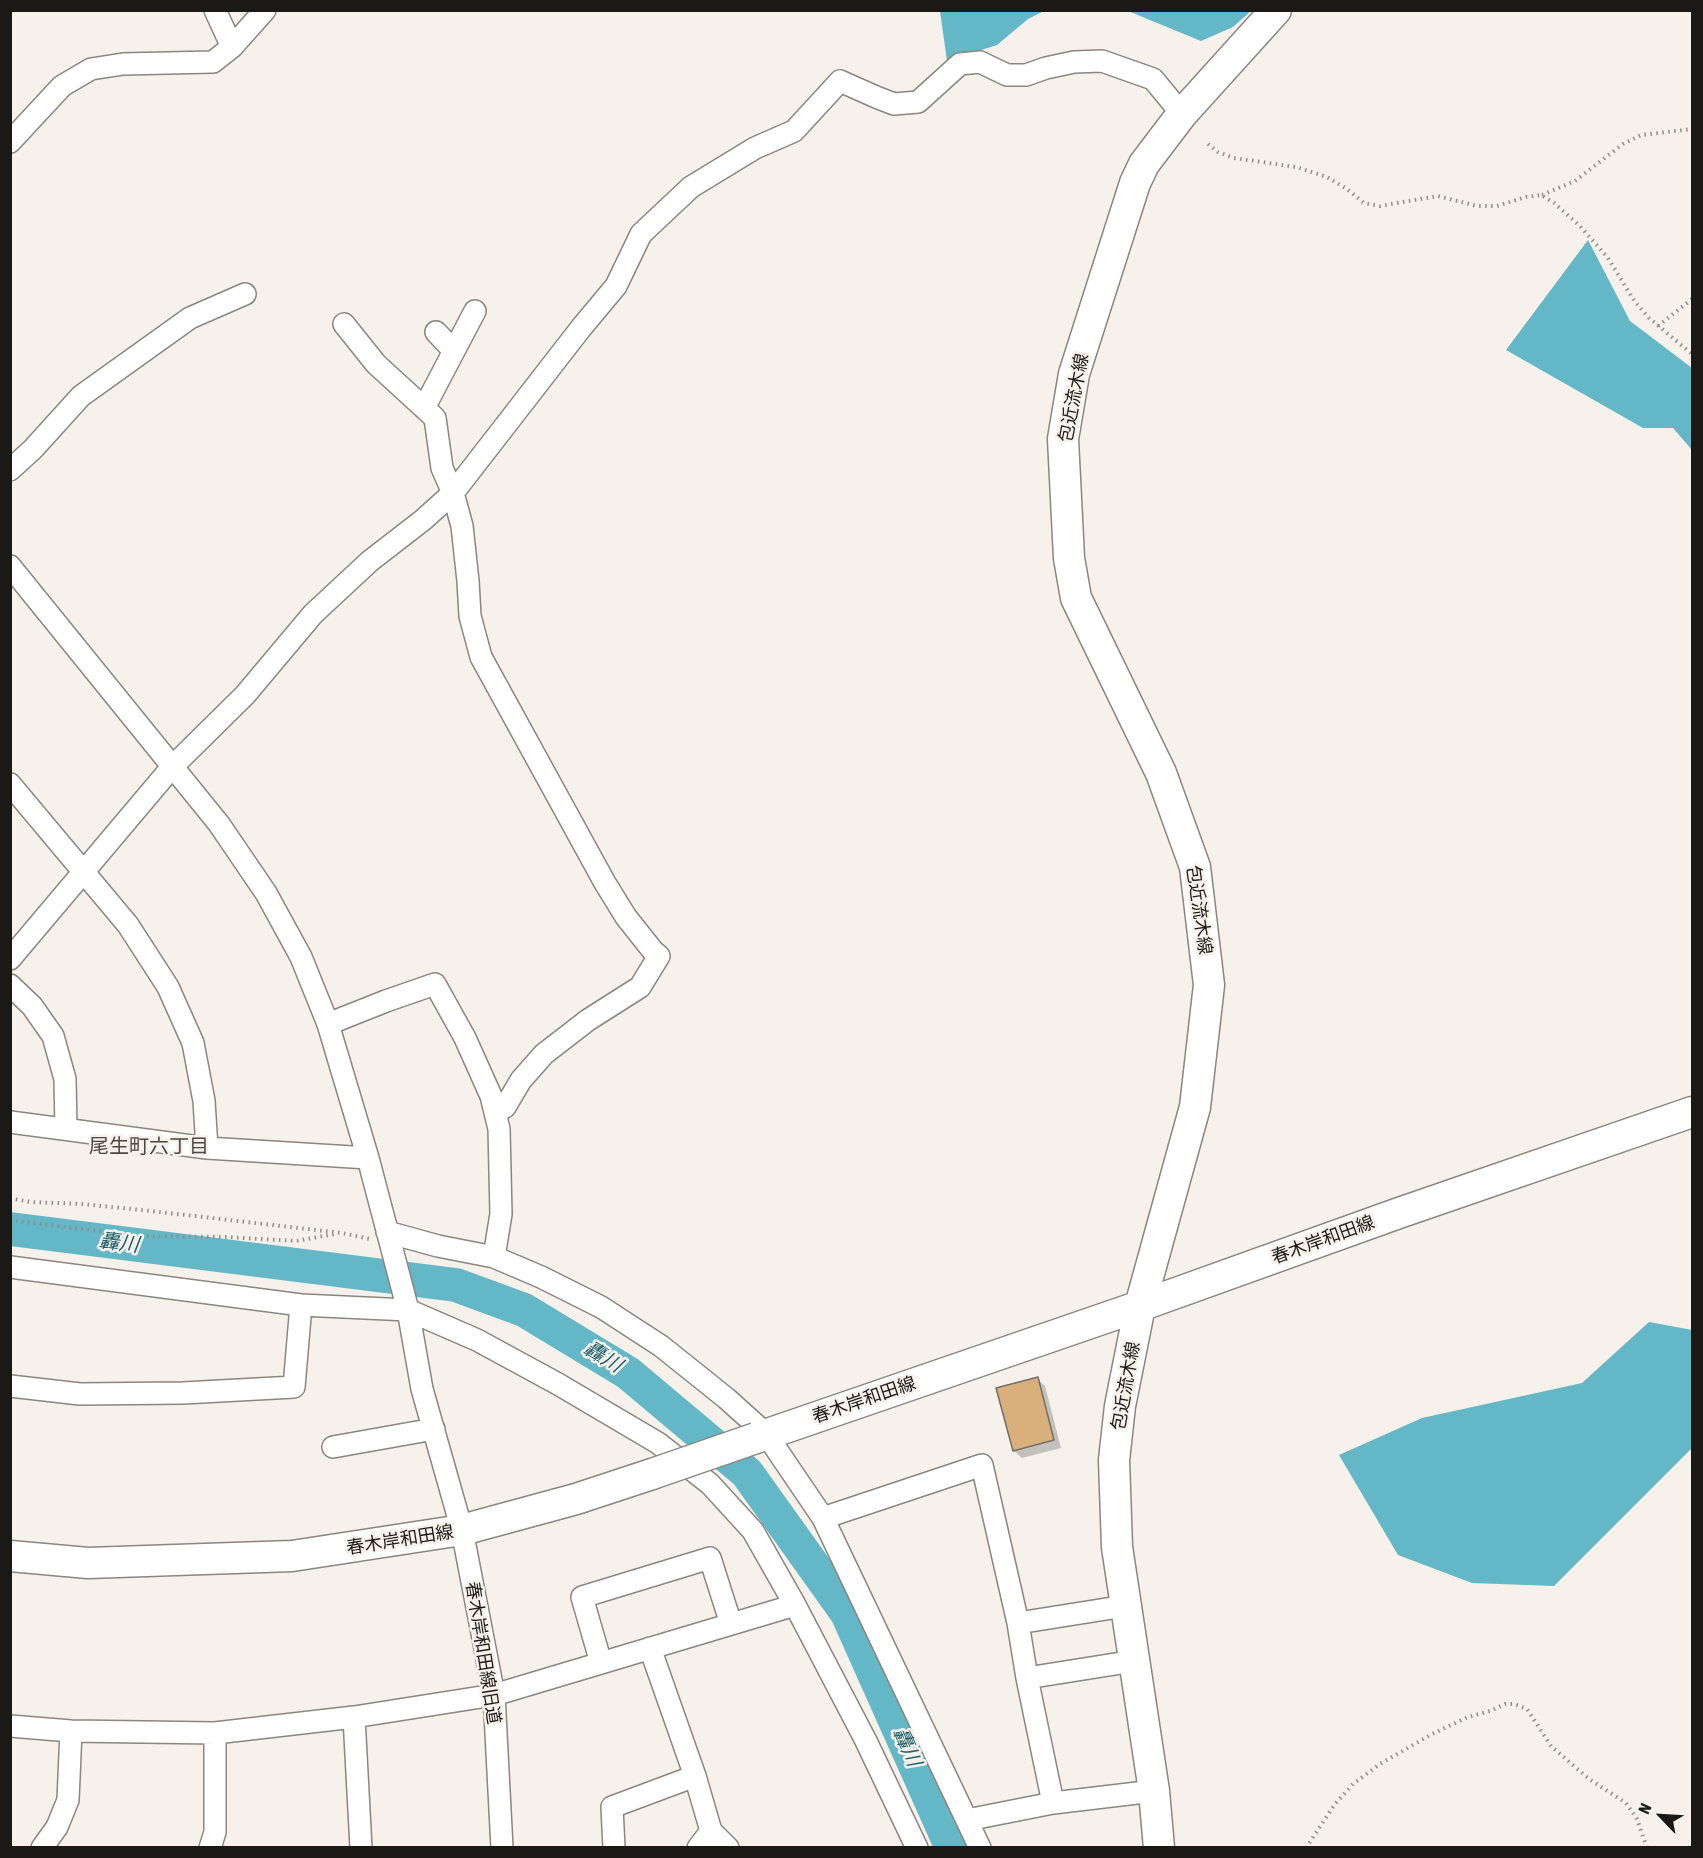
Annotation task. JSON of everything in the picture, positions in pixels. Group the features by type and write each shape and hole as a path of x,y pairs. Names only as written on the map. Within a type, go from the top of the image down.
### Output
{"street":[{"path":"214,10 232,47"},
{"path":"10,142 62,86 91,69 123,64 213,62 232,47 265,10"},
{"name":"包近流木線","path":"1159,1848 1154,1791 1117,1547 1114,1460 1120,1406 1140,1306 1194,1107 1209,985 1195,867 1161,773 1076,598 1068,558 1063,439 1074,374 1135,183 1144,164 1182,114 1276,10"},
{"path":"10,959 172,767 245,695 313,614 370,561 423,520 453,493 616,286 641,234 691,187 755,148 794,131 840,81 894,104 918,102 960,64 980,62 1007,75 1026,75 1074,62 1102,62 1153,79 1182,114"},
{"path":"10,470 33,449 81,396 190,318 245,294"},
{"path":"424,408 475,311"},
{"path":"344,324 376,364 435,418 442,468 453,493 462,526 470,616 481,657 605,883 626,917 659,956 640,987 588,1020 544,1054 521,1080 505,1107 495,1112"},
{"path":"436,332 454,351"},
{"name":"春木岸和田線旧道","path":"10,566 219,825 266,892 301,957 328,1024 368,1158 407,1306 422,1389 462,1530 494,1695 502,1848"},
{"path":"10,784 128,925 168,987 193,1043 204,1101 207,1148"},
{"path":"328,1024 386,1000 435,984 465,1038 491,1096 499,1129 501,1214 494,1257"},
{"path":"10,985 32,1006 53,1036 65,1079 66,1129"},
{"name":"春木岸和田線","path":"10,1556 88,1563 292,1556 462,1530 576,1499 652,1474 1692,1112"},
{"path":"10,1122 207,1148 368,1158"},
{"path":"391,1247 438,1246 494,1257 541,1277 601,1307 661,1346 726,1398 761,1436 823,1518 980,1848"},
{"path":"10,1267 301,1305 407,1306 477,1340 558,1384 658,1443 710,1484 753,1531 795,1605 866,1741 917,1848"},
{"path":"10,1386 80,1394 183,1393 294,1387 301,1305"},
{"path":"333,1447 434,1429"},
{"path":"823,1518 982,1465 1018,1623 1053,1803"},
{"path":"601,1663 582,1598 710,1558 731,1624"},
{"path":"10,1726 71,1731 216,1733 354,1717 494,1695 795,1605"},
{"path":"1018,1623 1125,1606"},
{"path":"650,1648 695,1776 705,1840 728,1848"},
{"path":"1027,1678 1134,1661"},
{"path":"354,1717 361,1848"},
{"path":"42,1848 57,1827 68,1800 71,1731"},
{"path":"210,1848 215,1832 216,1733"},
{"path":"614,1848 612,1807 695,1776"},
{"path":"967,1820 1053,1803 1154,1791"}],"path":[{"path":"1208,144 1218,153 1234,158 1296,167 1327,177 1364,203 1380,206 1438,196 1477,206 1497,206 1541,195 1575,181 1623,144 1641,135 1692,129"},
{"path":"1541,195 1554,203 1580,226 1608,258 1635,302 1658,326 1692,354"},
{"path":"1658,326 1692,299"},
{"path":"10,1198 30,1202 151,1210 342,1233 391,1247"},
{"path":"10,1220 138,1236 296,1241 342,1233"},
{"path":"1306,1848 1335,1803 1353,1784 1380,1764 1450,1725 1505,1704 1514,1704 1527,1709 1551,1746 1589,1779 1626,1803 1637,1819 1647,1848"}],"water":[{"path":"940,11 1044,11 1028,19 997,45 947,61"},
{"path":"1128,11 1251,11 1233,27 1201,41"},
{"path":"1588,240 1630,321 1692,368 1692,450 1673,428 1643,428 1506,350"},
{"path":"1649,1322 1692,1330 1692,1448 1554,1586 1472,1583 1398,1555 1339,1455 1422,1418 1582,1383"}],"building":[{"path":"1038,1377 1054,1440 1013,1451 996,1388"}],"waterway":[{"name":"轟川","path":"10,1229 456,1285 524,1310 628,1373 747,1473 847,1613 952,1848"}],"district":[{"name":"尾生町六丁目","path":"149,1147"}]}
